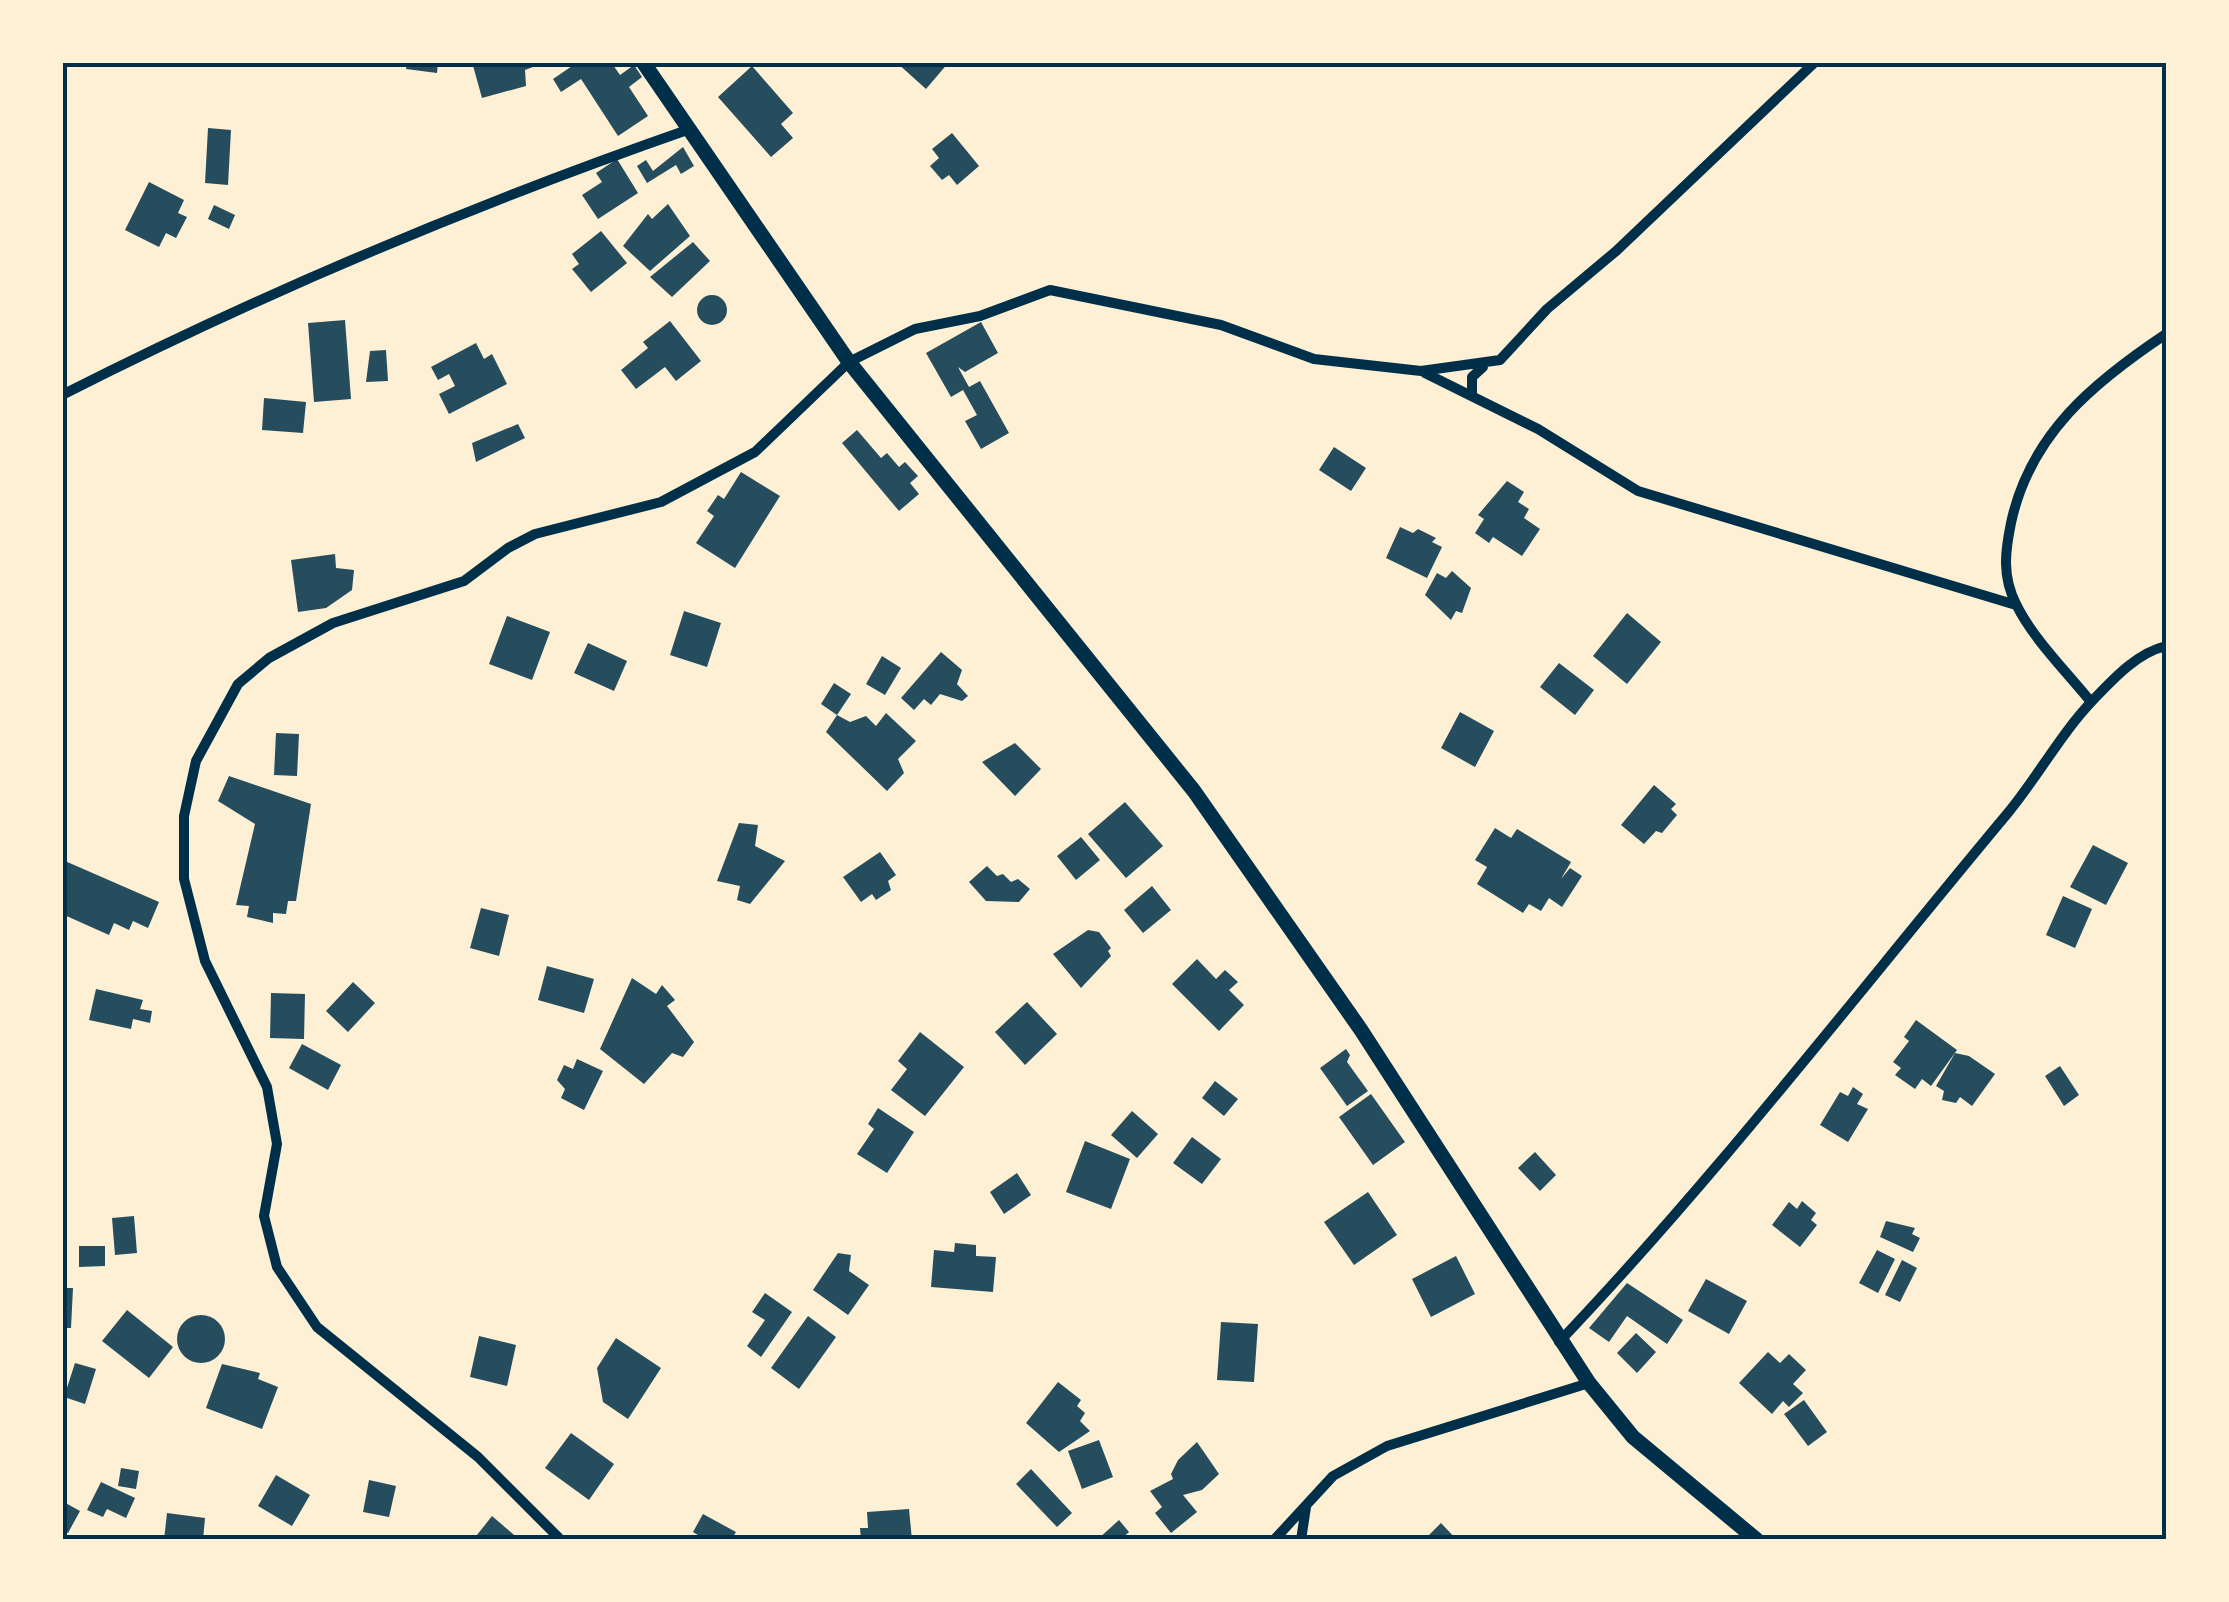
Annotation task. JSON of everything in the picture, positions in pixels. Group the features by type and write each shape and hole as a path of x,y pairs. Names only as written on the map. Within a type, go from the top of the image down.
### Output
{"street":[{"path":"643,62 849,362 1194,791 1361,1030 1558,1342 1633,1437 1757,1540"},
{"path":"1472,395 1472,377 1512,350 1547,309 1615,252 1815,62"},
{"path":"62,395 292,285 562,174 690,129"},
{"path":"561,1540 478,1457 317,1327 276,1268 264,1216 276,1144 267,1087 205,961 184,879 184,816 196,761 238,684 269,658 367,610 464,582 508,548 535,534 660,502 754,452 849,362 915,329 980,316 1050,290 1221,325 1314,360 1421,372 1484,366"},
{"path":"2090,702 2016,605 2003,562 2016,503 2036,451 2065,414 2116,367 2166,334"},
{"path":"1421,372 1538,429 1638,491 2016,605"},
{"path":"1558,1342 1810,1055 1913,923 2010,811 2090,702 2144,654 2166,646"},
{"path":"1274,1540 1333,1476 1388,1446 1589,1383"},
{"path":"1301,1540 1306,1506"}],"building":[{"path":"407,62 438,62 437,73 406,69"},
{"path":"472,62 531,62 533,67 525,70 526,86 482,98"},
{"path":"578,62 611,62 620,75 634,65 642,77 629,87 648,116 618,136 581,79 561,92 553,79"},
{"path":"896,62 949,62 926,89"},
{"path":"752,66 793,113 781,124 793,138 771,157 718,97"},
{"path":"208,128 231,130 228,185 205,183"},
{"path":"952,133 979,166 957,185 949,175 942,180 930,166 939,158 932,149"},
{"path":"683,147 694,166 681,174 676,165 647,183 637,166 646,160 653,171"},
{"path":"617,159 638,193 598,219 582,195 602,182 596,173"},
{"path":"149,182 184,200 178,213 187,217 176,238 166,233 159,247 125,230"},
{"path":"668,204 690,236 650,271 623,246 648,214 652,219"},
{"path":"214,205 235,215 229,229 208,219"},
{"path":"601,231 627,263 591,292 572,269 579,264 572,254"},
{"path":"693,242 710,261 672,297 650,277"},
{"path":"712,295 723,299 727,310 723,321 712,325 701,321 697,310 701,299"},
{"path":"345,320 351,399 314,402 308,323"},
{"path":"670,321 701,361 676,381 665,367 636,389 621,370 648,348 643,342"},
{"path":"981,322 998,353 965,372 958,367 969,387 980,381 1009,433 981,449 965,421 977,415 963,390 951,397 926,353"},
{"path":"476,343 484,359 492,354 507,384 449,414 439,394 455,386 449,374 438,380 431,367"},
{"path":"386,350 388,381 366,382 370,351"},
{"path":"264,398 306,402 303,433 262,430"},
{"path":"518,424 525,438 476,462 472,443"},
{"path":"857,430 881,458 887,453 899,467 905,462 918,476 910,483 919,494 899,511 842,443"},
{"path":"1334,447 1366,468 1351,491 1319,470"},
{"path":"741,472 780,496 735,568 696,543 714,516 707,511 718,495 724,499"},
{"path":"1507,481 1524,492 1518,502 1529,509 1524,518 1540,529 1522,556 1493,537 1489,543 1475,533 1484,519 1478,515"},
{"path":"1400,527 1413,533 1418,529 1436,538 1432,542 1442,547 1427,578 1386,558"},
{"path":"335,554 336,568 354,570 352,590 326,608 298,612 291,560"},
{"path":"1452,571 1471,588 1462,613 1456,611 1451,620 1425,595 1437,573 1446,578"},
{"path":"684,611 721,623 707,667 670,655"},
{"path":"1627,613 1661,642 1627,684 1593,656"},
{"path":"507,616 550,632 532,680 489,664"},
{"path":"588,643 627,661 614,691 574,673"},
{"path":"941,652 962,670 957,684 968,696 962,701 940,694 931,705 924,699 914,710 901,698"},
{"path":"882,656 901,668 885,695 866,684"},
{"path":"1559,663 1594,690 1575,715 1540,687"},
{"path":"834,683 851,694 837,715 821,704"},
{"path":"1460,712 1494,731 1475,767 1441,748"},
{"path":"886,713 916,741 898,759 904,773 887,791 826,732 837,715 850,722 866,716 876,726"},
{"path":"276,733 299,734 297,776 274,775"},
{"path":"1015,743 1041,769 1015,796 982,762"},
{"path":"229,776 311,804 296,901 288,901 286,914 273,913 273,923 247,917 249,906 236,905 255,824 218,801"},
{"path":"1654,785 1676,804 1671,809 1677,815 1662,833 1656,831 1644,844 1621,825"},
{"path":"1125,802 1163,846 1126,878 1088,834"},
{"path":"739,823 758,825 755,846 785,861 750,904 737,900 740,886 717,881"},
{"path":"1495,828 1511,838 1517,829 1571,862 1561,879 1570,868 1582,876 1562,907 1549,898 1541,911 1529,904 1523,913 1477,884 1487,867 1475,860"},
{"path":"1081,837 1100,860 1076,880 1057,856"},
{"path":"2093,845 2128,863 2106,905 2070,887"},
{"path":"880,852 896,875 888,881 891,890 876,900 872,894 861,902 843,877"},
{"path":"65,861 159,902 148,928 133,921 129,930 114,923 109,935 62,914 67,891 62,889"},
{"path":"987,866 997,876 1003,874 1011,882 1018,879 1030,889 1019,902 986,901 969,882"},
{"path":"1152,886 1171,910 1143,933 1124,910"},
{"path":"2063,896 2092,909 2075,948 2046,935"},
{"path":"481,908 509,915 499,956 470,948"},
{"path":"1088,930 1099,932 1111,948 1111,956 1081,988 1053,954"},
{"path":"1197,959 1216,979 1225,970 1238,982 1229,990 1244,1005 1219,1031 1172,984"},
{"path":"547,966 594,979 584,1013 538,1000"},
{"path":"632,978 656,994 662,985 675,1000 667,1006 694,1042 683,1057 672,1053 644,1084 600,1049"},
{"path":"353,982 375,1003 348,1032 326,1011"},
{"path":"96,989 143,1000 140,1009 152,1011 150,1023 133,1019 131,1029 89,1020"},
{"path":"271,993 305,994 304,1039 270,1038"},
{"path":"1027,1002 1057,1034 1025,1065 995,1032"},
{"path":"1916,1020 1957,1050 1931,1086 1922,1079 1915,1089 1895,1075 1901,1068 1893,1062 1909,1041 1904,1037"},
{"path":"920,1032 964,1067 925,1116 891,1090 907,1069 898,1061"},
{"path":"302,1044 341,1065 328,1090 289,1068"},
{"path":"1346,1049 1350,1055 1347,1062 1368,1091 1347,1106 1320,1068"},
{"path":"1955,1053 1969,1056 1995,1074 1972,1106 1960,1097 1956,1103 1942,1100 1944,1091 1936,1086"},
{"path":"577,1059 603,1071 584,1110 561,1098 565,1089 557,1080 564,1065 573,1069"},
{"path":"2060,1066 2079,1095 2064,1106 2045,1076"},
{"path":"1215,1081 1238,1099 1224,1116 1202,1098"},
{"path":"1853,1087 1863,1094 1857,1104 1868,1109 1848,1142 1820,1125 1840,1092 1848,1096"},
{"path":"1371,1094 1405,1142 1373,1165 1339,1117"},
{"path":"878,1108 914,1132 887,1173 857,1154 874,1129 868,1124"},
{"path":"1132,1111 1158,1134 1137,1158 1111,1135"},
{"path":"1192,1137 1221,1159 1202,1184 1173,1163"},
{"path":"1085,1141 1130,1159 1111,1209 1066,1192"},
{"path":"1535,1152 1556,1175 1540,1191 1518,1168"},
{"path":"1017,1173 1031,1195 1004,1214 990,1192"},
{"path":"1368,1192 1397,1235 1354,1265 1324,1222"},
{"path":"1802,1201 1816,1213 1811,1220 1817,1225 1800,1247 1772,1225 1789,1202 1797,1209"},
{"path":"134,1216 137,1253 115,1255 112,1218"},
{"path":"1886,1221 1915,1228 1912,1234 1920,1238 1913,1252 1880,1237"},
{"path":"955,1243 976,1245 976,1256 996,1257 993,1292 931,1287 934,1250 954,1252"},
{"path":"79,1246 105,1246 105,1266 79,1267"},
{"path":"1877,1250 1895,1259 1878,1293 1859,1283"},
{"path":"838,1253 851,1255 849,1271 869,1285 848,1315 813,1290"},
{"path":"1456,1256 1475,1294 1431,1317 1412,1279"},
{"path":"1902,1260 1917,1268 1900,1302 1885,1295"},
{"path":"1706,1279 1747,1301 1729,1334 1688,1311"},
{"path":"1627,1283 1683,1320 1667,1344 1627,1316 1609,1342 1589,1328"},
{"path":"62,1288 73,1288 71,1328 62,1328"},
{"path":"765,1293 792,1312 761,1357 747,1346 765,1320 752,1312"},
{"path":"127,1310 173,1347 149,1378 102,1341"},
{"path":"201,1315 218,1322 225,1339 218,1356 201,1363 184,1356 177,1339 184,1322"},
{"path":"808,1316 836,1337 799,1389 771,1368"},
{"path":"1221,1322 1258,1324 1254,1382 1217,1380"},
{"path":"1636,1333 1656,1352 1637,1373 1617,1353"},
{"path":"479,1336 516,1345 507,1386 470,1377"},
{"path":"616,1338 661,1368 628,1419 603,1402 597,1368"},
{"path":"1768,1352 1780,1363 1789,1354 1806,1370 1793,1384 1803,1393 1789,1407 1783,1401 1772,1414 1739,1383"},
{"path":"75,1363 96,1369 85,1404 64,1397"},
{"path":"222,1364 260,1373 258,1379 278,1387 262,1429 206,1408"},
{"path":"1058,1382 1081,1400 1077,1406 1085,1413 1080,1421 1090,1431 1059,1452 1026,1423"},
{"path":"1804,1400 1827,1432 1808,1446 1784,1414"},
{"path":"571,1433 614,1464 589,1500 545,1468"},
{"path":"1099,1440 1113,1477 1082,1489 1068,1451"},
{"path":"1197,1442 1219,1474 1202,1490 1183,1495 1197,1512 1171,1533 1155,1513 1162,1507 1150,1491 1173,1479 1171,1474 1178,1460"},
{"path":"121,1468 139,1471 136,1489 118,1486"},
{"path":"1031,1469 1072,1513 1057,1527 1016,1484"},
{"path":"276,1475 310,1495 292,1526 258,1506"},
{"path":"369,1480 396,1486 389,1517 363,1512"},
{"path":"101,1482 135,1498 126,1518 107,1509 103,1517 87,1510"},
{"path":"62,1501 80,1511 68,1533 62,1530"},
{"path":"909,1509 912,1540 861,1540 860,1528 868,1528 867,1512"},
{"path":"167,1513 205,1518 203,1540 164,1540"},
{"path":"703,1514 736,1532 731,1540 706,1540 693,1532"},
{"path":"492,1516 520,1540 473,1540"},
{"path":"1119,1520 1129,1532 1120,1540 1097,1540"},
{"path":"1441,1523 1457,1540 1424,1540"}]}
